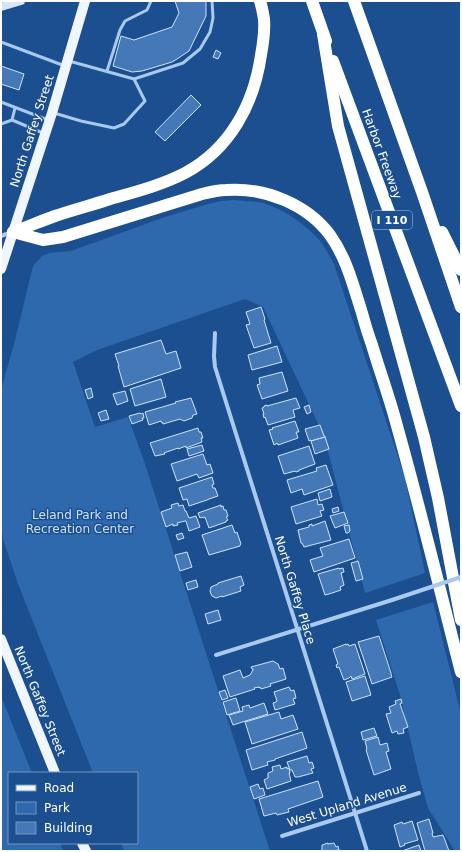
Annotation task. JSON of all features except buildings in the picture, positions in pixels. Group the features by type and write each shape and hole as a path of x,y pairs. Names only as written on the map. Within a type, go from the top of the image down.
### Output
{"highway":[{"path":"7,234 55,216 160,184 185,173 213,152 235,127 249,102 255,85 259,72 263,46 264,20 260,1"},
{"name":"Harbor Freeway","path":"312,1 461,406"},
{"name":"Harbor Freeway","path":"354,1 461,307"},
{"path":"323,34 338,126 424,438 438,498 461,620"},
{"path":"7,234 42,240 63,237 217,190 248,190 276,197 289,202 310,215 319,223 338,247 347,265 354,285 397,425 461,672"},
{"path":"422,192 461,270"}],"main road":[{"name":"North Gaffey Street","path":"1,269 7,234 46,134 85,1"},
{"name":"North Gaffey Street","path":"1,638 54,772"}],"street":[{"path":"1,8 21,1"},
{"name":"North Gaffey Place","path":"215,333 214,367 367,851"},
{"path":"216,656 461,578"},
{"name":"West Upland Avenue","path":"282,836 419,793"}],"lane":[{"path":"107,71 120,30 125,21 147,10 151,1"},
{"path":"1,42 67,63 107,71 134,79 183,63 200,49 210,32 213,18 212,1"},
{"path":"1,102 15,108 114,128 124,124 145,101 134,79"},
{"path":"12,120 15,108"},
{"path":"1,124 12,120 46,134"}],"green space":[{"name":"Leland Park and Recreation Center","path":"234,200 259,202 285,212 301,223 321,242 334,264 405,478 425,573 365,593 324,436 263,307 245,299 97,350 73,362 95,427 128,417 144,461 270,851 124,851 121,844 138,844 138,772 93,772 18,584 3,539 1,523 1,390 33,266 42,256 49,253 71,251 165,217 221,201"},
{"path":"433,602 461,714 461,851 455,851 428,808 400,695 376,620"},
{"path":"1,696 32,772 8,772 8,844 60,844 63,851 1,851"}]}
